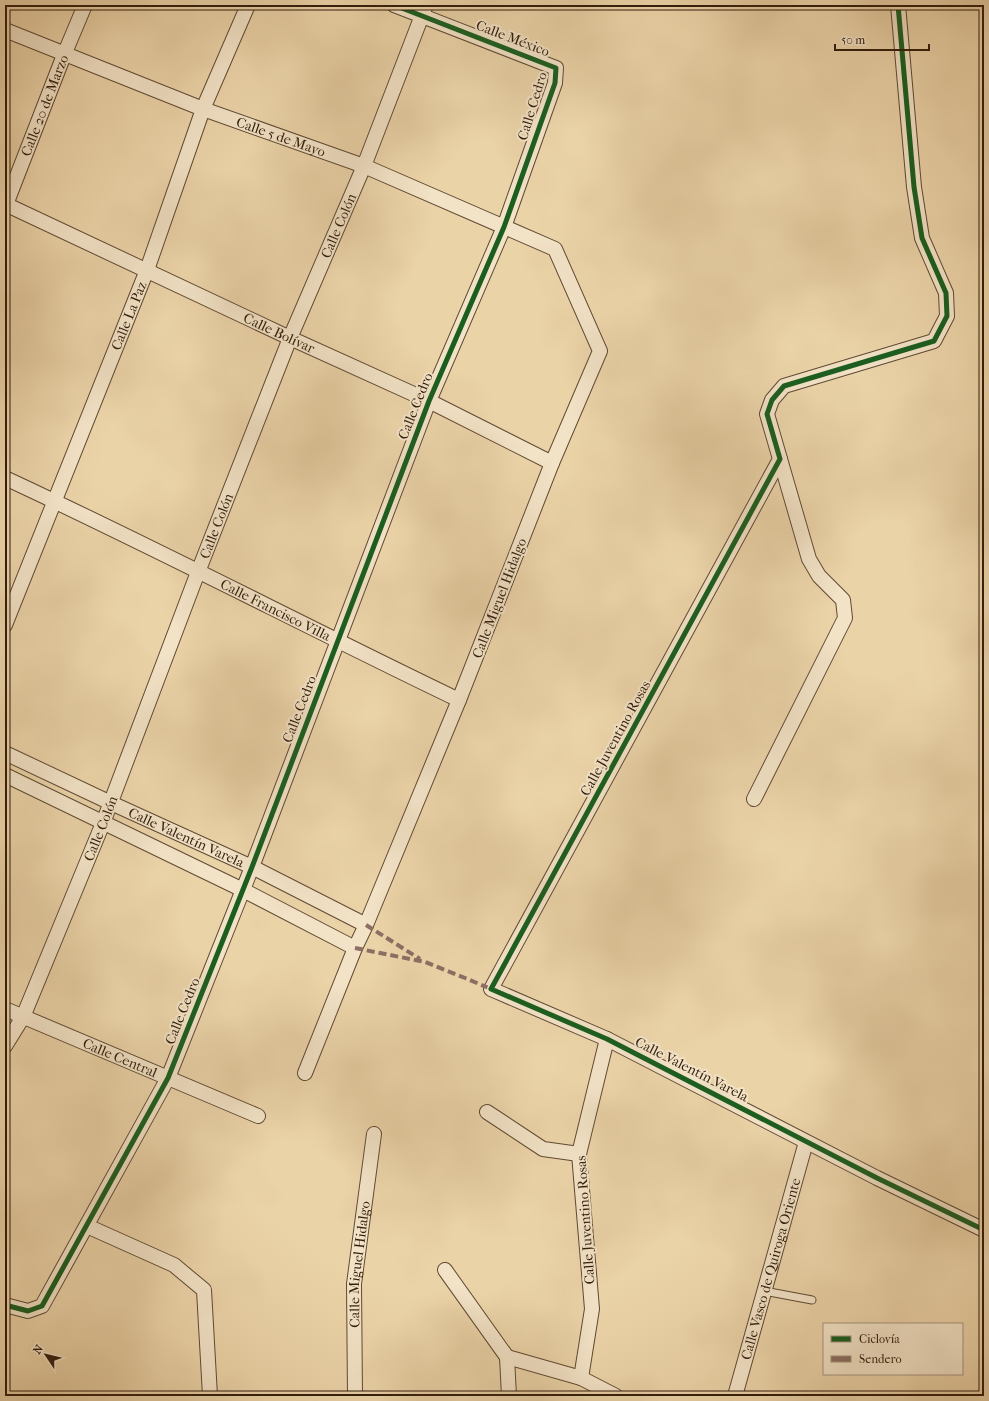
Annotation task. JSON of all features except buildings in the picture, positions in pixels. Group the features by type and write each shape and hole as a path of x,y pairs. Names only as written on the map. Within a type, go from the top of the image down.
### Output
{"street":[{"name":"Calle 20 de Marzo","path":"5,206 64,54 85,5"},
{"name":"Calle La Paz","path":"5,625 147,270 203,109 248,5"},
{"name":"Calle México","path":"394,5 424,10 556,68"},
{"path":"754,799 845,618 843,600 819,576 809,559 768,414 772,400 784,386 934,341 948,316 946,293 922,238 914,187 898,5"},
{"name":"Calle Colón","path":"5,1046 23,1017 103,823 198,572 290,338 364,166 424,10"},
{"name":"Calle 5 de Mayo","path":"5,30 203,109 364,166 555,249"},
{"name":"Calle Cedro","path":"5,1305 28,1311 42,1306 168,1078 252,867 429,401 504,227 555,83 556,68"},
{"name":"Calle Bolívar","path":"5,206 429,401 552,463"},
{"name":"Calle Miguel Hidalgo","path":"305,1073 355,948 459,700 552,463 600,351 555,249"},
{"name":"Calle Juventino Rosas","path":"491,989 780,459"},
{"name":"Calle Francisco Villa","path":"5,478 459,700"},
{"name":"Calle Valentín Varela","path":"5,753 252,867 366,924"},
{"name":"Calle Valentín Varela","path":"5,775 243,890 355,948"},
{"name":"Calle Valentín Varela","path":"491,989 607,1039 877,1178 984,1230"},
{"name":"Calle Central","path":"5,1009 258,1116"},
{"name":"Calle Juventino Rosas","path":"581,1378 592,1309 579,1154 607,1039"},
{"path":"487,1112 543,1149 579,1154"},
{"name":"Calle Miguel Hidalgo","path":"355,1396 354,1284 374,1134"},
{"name":"Calle Vasco de Quiroga Oriente","path":"735,1396 806,1142"},
{"path":"87,1226 174,1266 186,1274 204,1290 210,1396"},
{"path":"444,1270 507,1357 509,1396"},
{"path":"507,1357 581,1378 616,1396"}],"lane":[{"path":"764,1291 812,1300"}],"marked path":[{"path":"366,925 420,959"},
{"path":"355,948 425,962 491,989"}],"cycle path":[{"path":"5,1305 28,1311 42,1306 168,1078 252,867 429,401 504,227 555,83 556,68 394,5"},
{"path":"898,5 914,187 922,238 946,293 947,316 934,341 784,386 772,400 767,414 780,459 491,989 607,1039 877,1178 984,1230"}]}
